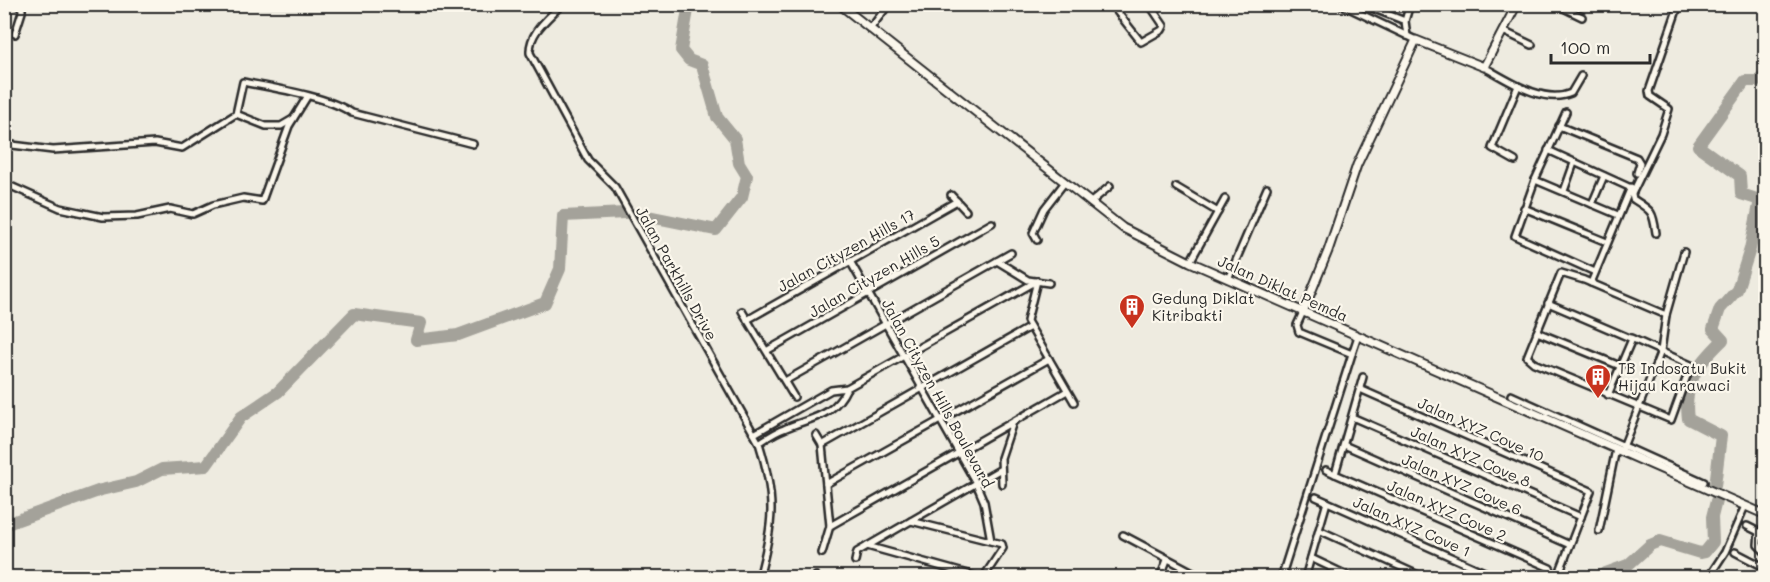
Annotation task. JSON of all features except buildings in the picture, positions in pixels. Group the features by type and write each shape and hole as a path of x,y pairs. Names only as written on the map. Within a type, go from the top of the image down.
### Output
{"street":[{"path":"15,4 22,8 15,34"},
{"name":"Jalan Parkhills Drive","path":"562,4 536,32 530,43 530,53 588,160 615,187 759,443 771,484 773,511 759,578"},
{"name":"Jalan Diklat Pemda","path":"839,4 1123,228 1228,279 1546,414 1766,515"},
{"path":"870,29 889,4"},
{"path":"1111,4 1142,42 1164,26 1149,4"},
{"path":"1340,4 1407,36 1484,68 1518,86 1551,98 1571,93 1581,76"},
{"path":"1362,4 1405,21"},
{"path":"1407,36 1405,21 1410,4"},
{"path":"1484,68 1517,4"},
{"path":"1555,4 1582,17"},
{"path":"1656,233 1654,215 1650,209 1633,199 1632,194 1661,134 1669,109 1650,96 1649,91 1679,4"},
{"path":"1503,31 1532,45"},
{"path":"1352,354 1299,332 1297,325 1328,251 1357,165 1416,40"},
{"path":"4,144 53,150 155,142 180,148 236,114 243,82 340,105 352,112 473,144"},
{"path":"1515,161 1492,148 1518,86"},
{"path":"4,183 53,206 103,217 137,216 170,209 194,214 213,205 243,198 262,201 289,126 307,97"},
{"path":"1566,112 1535,180 1515,236 1595,272"},
{"path":"236,114 266,126 281,126 294,119"},
{"path":"1559,126 1637,158 1639,170 1591,283"},
{"path":"1548,150 1631,188"},
{"path":"1564,191 1574,163"},
{"path":"1592,204 1604,176"},
{"path":"1535,180 1618,215"},
{"path":"1037,240 1033,233 1038,221 1065,182"},
{"path":"1090,203 1110,186"},
{"path":"1176,187 1218,212"},
{"path":"1228,279 1267,188"},
{"path":"951,195 966,212"},
{"path":"1190,262 1225,199"},
{"name":"Jalan Cityzen Hills 17","path":"747,320 957,201"},
{"path":"1524,208 1607,242"},
{"name":"Jalan Cityzen Hills 5","path":"768,350 992,223"},
{"path":"1599,531 1620,448 1661,351 1666,315 1684,252"},
{"path":"785,381 1011,253"},
{"path":"1548,303 1691,365 1673,419 1669,420 1638,408 1529,360 1527,354 1548,303 1567,260"},
{"name":"Jalan Cityzen Hills Boulevard","path":"850,261 976,483 984,502 991,541"},
{"path":"997,261 1028,280 1049,283"},
{"path":"1561,273 1591,283 1666,315"},
{"path":"754,434 831,390 847,388 1037,281"},
{"path":"1037,281 1027,321 1074,402"},
{"path":"742,311 768,350 794,397"},
{"path":"822,445 1030,327"},
{"path":"1537,332 1620,366"},
{"path":"1281,578 1358,336"},
{"path":"1608,395 1631,338"},
{"path":"826,484 1049,359"},
{"path":"1335,474 1364,377"},
{"path":"759,443 785,428 811,421 840,404 847,388"},
{"name":"Jalan XYZ Cove 10","path":"1360,389 1591,490 1581,518"},
{"path":"830,526 1067,391"},
{"path":"1511,395 1546,414"},
{"name":"Jalan XYZ Cove 8","path":"1352,417 1581,518"},
{"path":"1002,484 1001,458 1012,422"},
{"path":"816,435 822,445 830,526 822,553"},
{"name":"Jalan XYZ Cove 6","path":"1344,445 1570,545"},
{"path":"1660,465 1704,482"},
{"path":"855,561 857,552 1001,469"},
{"name":"Jalan XYZ Cove 2","path":"1326,470 1550,568 1555,578"},
{"name":"Jalan XYZ Cove 1","path":"1316,497 1498,578"},
{"path":"1305,578 1326,502"},
{"path":"1708,578 1725,552 1745,506"},
{"path":"1555,578 1560,571 1581,518"},
{"path":"867,546 983,578 1003,548 1002,544 911,521"},
{"path":"1747,526 1759,532 1758,545 1766,553"},
{"path":"1318,530 1425,578"},
{"path":"1123,535 1194,576 1204,578"},
{"path":"1735,552 1765,563 1764,578"},
{"path":"1311,558 1353,578"},
{"path":"1160,578 1167,560"}],"waterway":[{"path":"637,214 716,230 742,197 747,176 739,163 735,139 717,117 702,65 689,60 681,50 689,4"},
{"path":"1715,486 1721,436 1688,419 1688,395 1694,375 1706,357 1723,340 1713,329 1720,309 1737,290 1750,249 1760,200 1741,194 1740,176 1698,146 1745,81 1758,81 1766,74"},
{"path":"4,525 101,490 136,482 162,469 206,466 241,417 278,392 354,314 421,323 416,340 458,335 545,303 560,269 563,216 625,213"},
{"path":"1601,578 1606,573 1628,565 1650,545 1660,541 1700,553 1705,552 1713,542 1712,517 1716,501"}],"place":[{"name":"Gedung Diklat Kitribakti","path":"1132,330"},
{"name":"TB Indosatu Bukit Hijau Karawaci","path":"1598,400"}]}
